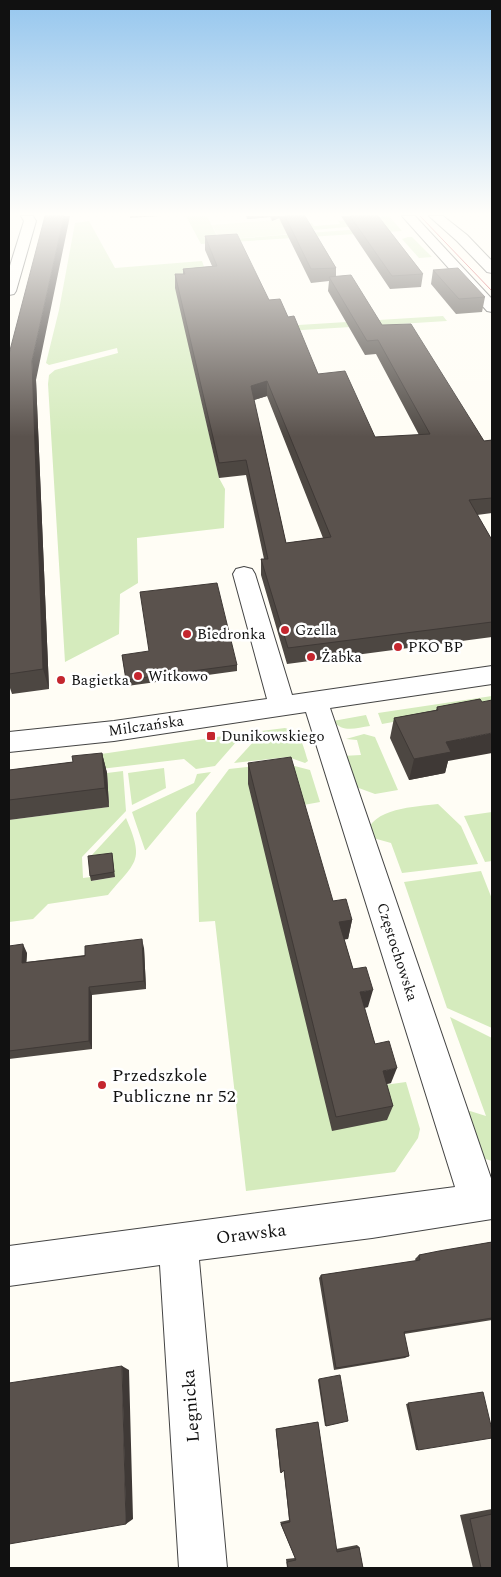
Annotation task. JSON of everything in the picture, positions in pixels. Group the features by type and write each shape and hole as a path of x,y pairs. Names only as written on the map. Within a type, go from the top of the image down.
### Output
{"street":[{"path":"475,290 492,308"},
{"path":"244,574 282,706"},
{"name":"Milczańska","path":"9,742 70,737 492,675"},
{"name":"Częstochowska","path":"315,701 486,1201"},
{"name":"Orawska","path":"9,1266 98,1252 244,1236 486,1201"},
{"name":"Legnicka","path":"178,1243 204,1568"}],"green space":[{"path":"63,290 209,290 186,332 443,316 447,321 187,337 219,478 225,489 224,528 137,538 138,583 120,594 119,634 65,662 49,375 55,370 118,353 117,348 49,365 46,363"},
{"path":"492,696 492,704 382,724 378,713"},
{"path":"366,715 370,726 345,728 333,721"},
{"path":"285,728 291,730 298,737 303,745 308,761 305,763 288,757 234,763 255,740 262,743 268,734 261,731"},
{"path":"244,733 215,766 196,769 184,759 76,772 74,758"},
{"path":"364,734 375,737 398,790 375,794 356,787 342,756 361,755 357,740 346,739"},
{"path":"283,763 310,770 320,802 298,806 377,1086 406,1082 420,1129 418,1138 395,1172 246,1191 215,921 199,922 196,813 229,769"},
{"path":"164,768 166,788 132,805 128,773"},
{"path":"123,771 126,811 82,857 83,878 91,877 92,881 115,877 91,861 91,856 126,818 132,833 136,853 135,860 125,875 108,895 48,904 33,919 9,922 9,820 109,807 107,773"},
{"path":"211,772 145,850 132,812 194,783 197,774"},
{"path":"438,804 461,826 478,864 402,873 391,843 366,836 370,826 376,819 385,814 396,810"},
{"path":"492,812 492,861 485,862 464,816"},
{"path":"481,871 492,899 492,1028 447,1008 404,882"},
{"path":"450,1017 492,1038 492,1161 476,1156 467,1112 470,1111 486,1116"}],"building":[{"path":"26,290 48,290 32,361 43,669 9,674 9,354"},
{"path":"179,290 264,290 269,300 280,299 288,317 294,316 318,374 345,371 375,437 430,434 378,340 367,341 336,290 360,290 382,325 411,324 484,441 492,440 492,498 469,500 492,540 492,622 288,648 261,559 268,559 246,460 219,463","holes":["267,381 331,537 286,543 251,386"]},
{"path":"451,290 478,290 485,297 459,299"},
{"name":"Biedronka","path":"217,583 237,665 126,680 122,655 149,651 140,592"},
{"path":"480,699 482,702 492,700 492,733 446,742 451,752 414,759 394,718 438,710 437,707"},
{"path":"102,753 105,788 9,800 9,770 73,762 72,756"},
{"path":"291,757 333,901 346,899 352,920 339,922 353,969 366,967 373,990 360,992 375,1044 389,1041 397,1068 383,1071 393,1106 336,1117 248,763"},
{"path":"112,853 114,872 90,876 88,856"},
{"path":"142,939 144,981 89,987 89,1041 9,1051 9,946 23,944 22,963 85,956 85,946"},
{"path":"492,1242 492,1318 404,1332 409,1356 336,1368 321,1275 420,1260 419,1255"},
{"path":"122,1366 126,1524 9,1544 9,1383"},
{"path":"340,1375 348,1421 326,1426 319,1379"},
{"path":"483,1392 492,1430 492,1438 418,1450 408,1403"},
{"path":"318,1422 337,1552 359,1547 363,1568 288,1568 287,1562 296,1560 281,1524 290,1522 284,1470 281,1473 276,1429"},
{"path":"492,1514 492,1568 481,1568 470,1519"}],"place":[{"name":"Gzella","path":"285,630"},
{"name":"Biedronka","path":"187,634"},
{"name":"PKO BP","path":"398,647"},
{"name":"Żabka","path":"311,657"},
{"name":"Witkowo","path":"138,676"},
{"name":"Bagietka","path":"61,680"},
{"name":"Dunikowskiego","path":"211,736"},
{"name":"Przedszkole Publiczne nr 52","path":"102,1085"}]}
